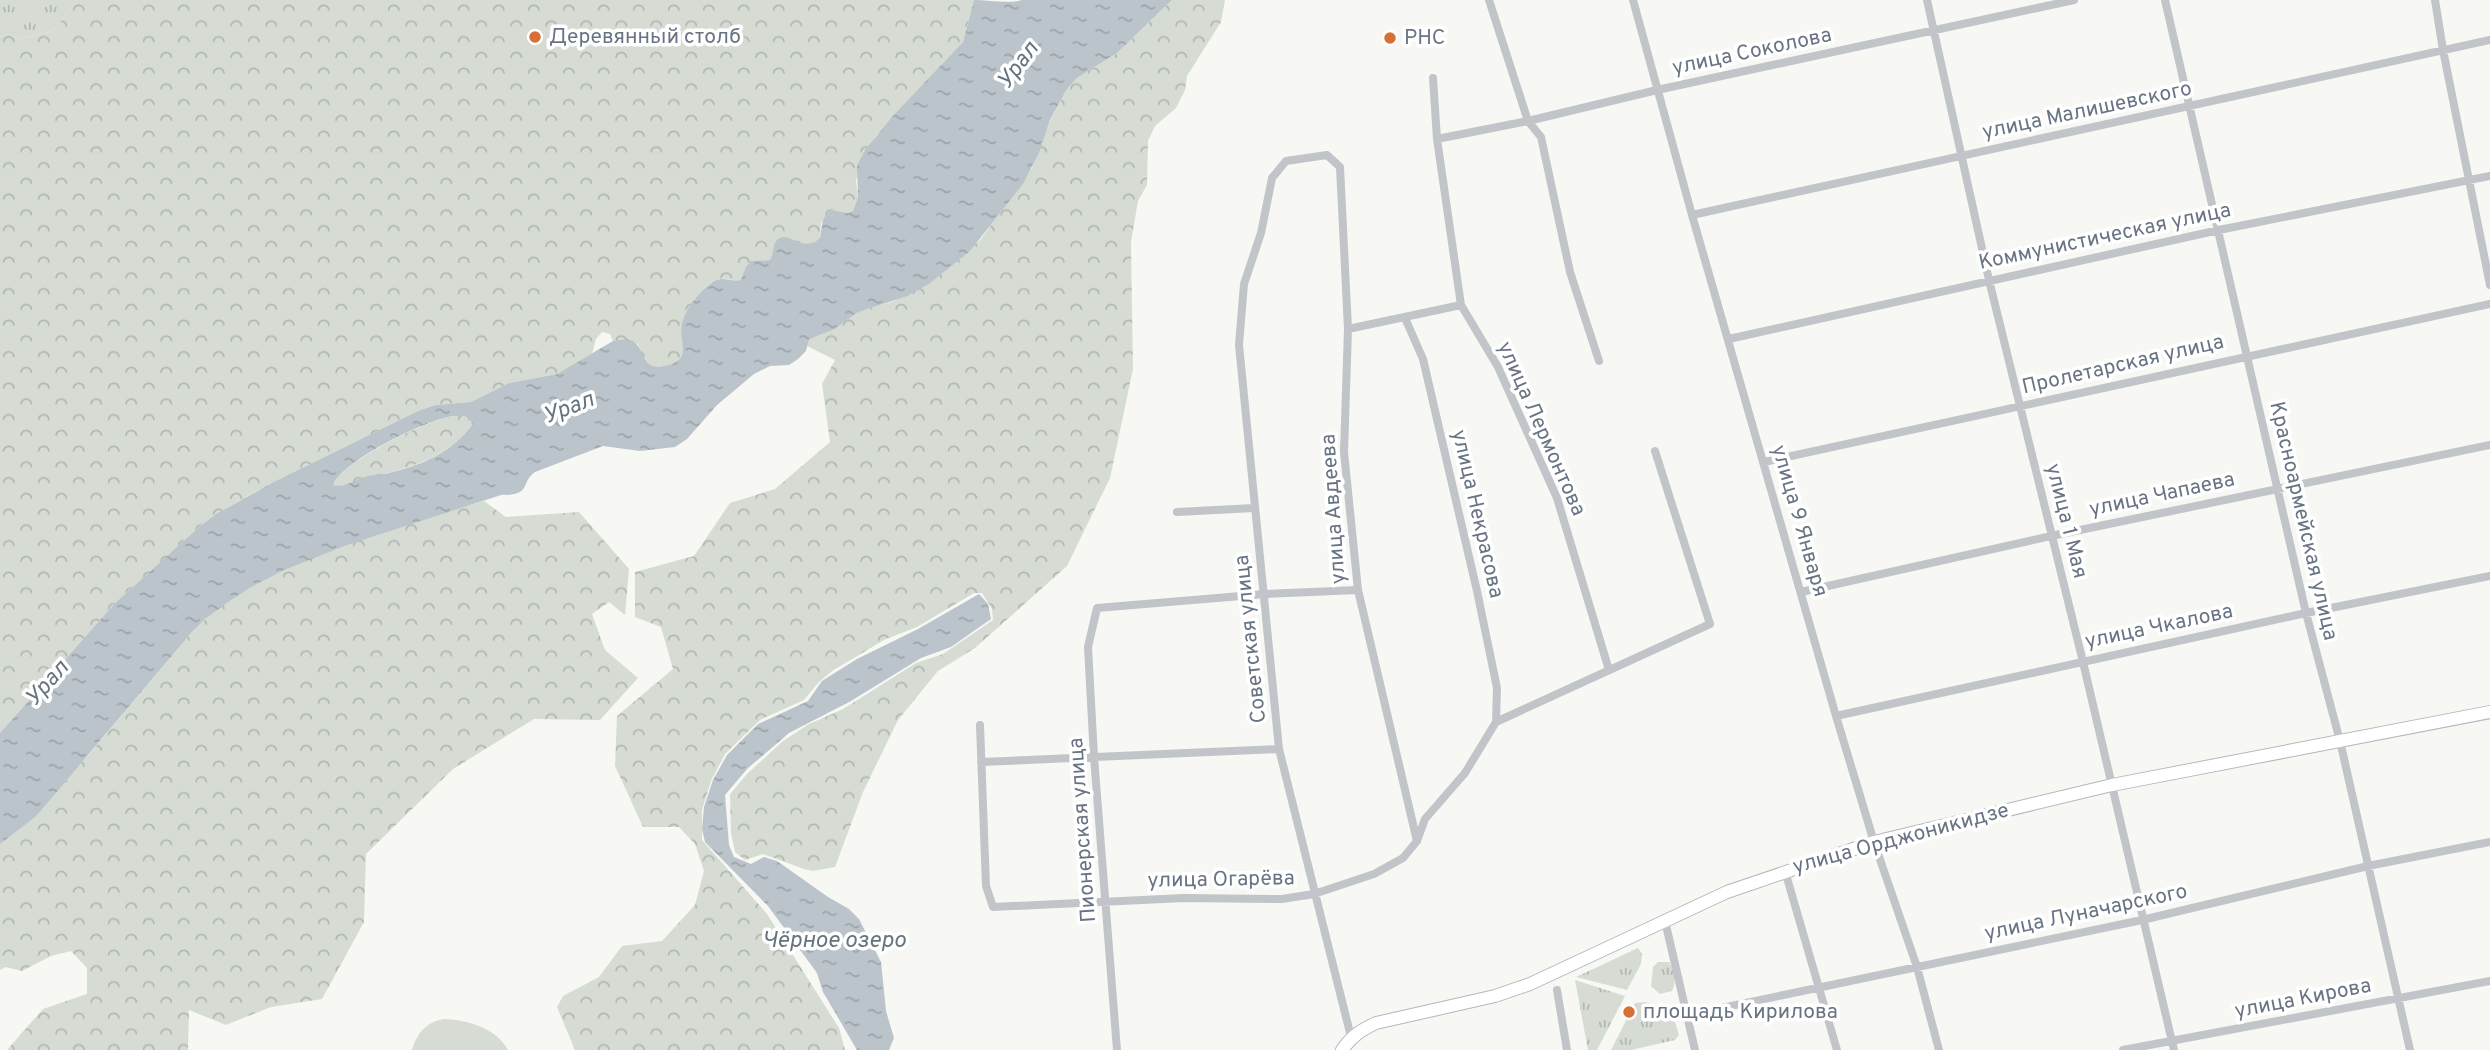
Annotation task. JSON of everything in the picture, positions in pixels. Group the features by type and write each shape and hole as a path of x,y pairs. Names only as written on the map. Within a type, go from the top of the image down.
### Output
{"main road":[{"name":"улица Орджоникидзе","path":"1342,1050 1351,1037 1377,1023 1494,996 1530,984 1727,892 1874,842 2112,785 2490,712"}],"street":[{"name":"улица 9 Января","path":"1633,0 1836,716 1874,842 1917,967 1939,1050"},
{"name":"улица 1 Мая","path":"1927,0 1989,280 2083,662 2173,1046"},
{"name":"улица Соколова","path":"1437,139 2074,0"},
{"name":"Красноармейская улица","path":"2165,0 2410,1050"},
{"path":"2435,0 2490,285"},
{"path":"1491,1 1528,121 1541,137 1570,272 1599,361"},
{"name":"улица Малишевского","path":"1692,215 2490,40"},
{"name":"улица Лермонтова","path":"1433,78 1437,139 1461,305 1498,367 1557,498 1609,670"},
{"name":"Советская улица","path":"1340,167 1327,155 1286,161 1272,178 1261,233 1244,284 1239,345 1279,749 1351,1037"},
{"name":"улица Авдеева","path":"1340,167 1348,329 1344,452 1358,590 1417,841"},
{"name":"Коммунистическая улица","path":"1729,339 2219,230 2490,176"},
{"name":"Пролетарская улица","path":"1763,462 2490,304"},
{"path":"1348,329 1461,305"},
{"name":"улица Некрасова","path":"1405,318 1423,359 1477,591 1497,688 1496,722"},
{"name":"улица Чапаева","path":"1801,592 2051,536 2490,445"},
{"path":"1496,722 1710,624 1655,451"},
{"path":"1177,512 1254,508"},
{"name":"улица Чкалова","path":"1836,716 2306,613 2490,576"},
{"path":"1265,594 1358,590"},
{"name":"Пионерская улица","path":"1116,1050 1088,647 1097,608 1265,594"},
{"name":"улица Огарёва","path":"981,762 986,886 993,908 1106,900 1282,900 1314,894 1374,874 1403,858 1417,841 1425,819 1465,773 1496,722"},
{"path":"980,725 981,762 1279,749"},
{"name":"улица Луначарского","path":"1688,1015 2142,920 2368,866 2490,842"},
{"path":"1785,871 1837,1050"},
{"path":"1665,920 1695,1050"},
{"name":"улица Кирова","path":"2123,1050 2173,1046 2490,981"},
{"path":"1557,990 1567,1050"}],"green space":[{"path":"0,0 78,0 53,31 19,39 8,34 0,37"},
{"path":"78,0 974,0 963,42 875,137 856,180 858,197 853,211 848,213 832,210 821,223 820,239 808,245 774,246 770,260 751,264 741,280 719,279 705,287 693,302 685,320 682,336 685,351 680,360 663,366 652,366 643,360 638,344 623,339 613,341 610,334 602,332 596,339 592,354 557,374 509,383 471,402 435,405 418,411 251,494 199,527 115,603 0,733 0,37 8,34 19,39 53,31"},
{"path":"1172,0 1225,0 1221,22 1187,76 1185,90 1176,108 1155,126 1148,141 1147,185 1138,201 1131,242 1133,369 1110,478 1067,566 975,648 938,671 898,720 863,792 835,867 813,871 763,854 745,860 735,852 731,833 730,794 747,774 783,741 809,724 843,709 916,663 943,654 993,620 992,609 982,593 974,593 917,627 884,640 832,671 804,700 760,720 725,754 711,781 702,810 702,840 767,914 839,1028 845,1050 575,1050 557,1007 563,996 599,977 622,946 662,941 695,905 704,871 695,844 679,827 643,827 615,766 617,716 673,669 661,627 635,617 635,572 694,556 730,503 775,489 830,442 822,384 835,360 807,346 809,338 835,329 855,313 894,301 944,271 980,240 1032,168 1050,121 1067,89 1077,78 1117,53"},
{"path":"453,416 465,416 472,421 472,425 459,440 444,451 411,466 338,487 333,485 353,464 387,443 424,425"},
{"path":"484,501 506,517 579,512 629,569 625,615 609,602 592,614 605,650 638,678 600,720 534,719 453,769 366,854 364,922 322,999 271,1007 226,1025 189,1010 188,1050 7,1050 43,1009 87,994 87,968 71,951 51,956 22,971 5,967 0,970 0,844 86,758 192,632 220,607 253,585 329,550"},
{"path":"1638,948 1642,954 1641,964 1627,990 1576,977"},
{"path":"1658,962 1669,962 1671,965 1675,980 1672,991 1660,994 1651,986 1653,967"},
{"path":"1575,980 1625,996 1597,1050 1588,1050"},
{"path":"1645,1002 1671,1009 1679,1035 1675,1040 1631,1050 1611,1050 1635,1003"},
{"path":"444,1019 462,1021 489,1031 503,1042 508,1050 412,1050 423,1029"}],"water":[{"name":"Урал","path":"974,0 1172,0 1117,53 1077,78 1067,89 1050,120 1039,153 1023,184 970,251 929,284 907,296 856,313 835,329 809,339 806,351 789,365 770,366 754,374 717,405 687,439 675,447 640,451 603,446 535,472 518,493 501,495 347,545 284,570 251,587 205,619 192,632 35,817 0,844 0,733 115,603 199,527 216,514 272,483 418,411 435,405 471,402 509,383 557,374 613,341 626,339 634,342 645,359 657,367 676,362 683,353 681,330 686,312 704,289 721,279 741,280 751,261 770,260 775,244 782,237 807,244 820,238 825,216 832,210 848,213 853,211 858,197 857,166 865,150 892,117 963,42","holes":["465,416 472,425 456,442 436,456 404,469 368,476 345,485 333,485 353,464 405,433 440,419"]},
{"name":"Чёрное озеро","path":"979,594 988,604 991,619 951,647 921,658 851,701 789,733 747,769 725,795 729,845 734,857 751,864 764,857 777,861 849,909 859,919 881,962 886,1011 894,1038 889,1050 857,1050 823,992 817,973 768,906 705,842 702,829 704,807 713,780 727,755 758,724 808,701 822,681 857,659 918,629"}],"place":[{"name":"Деревянный столб","path":"535,37"},
{"name":"РНС","path":"1390,38"},
{"name":"площадь Кирилова","path":"1629,1012"}]}
